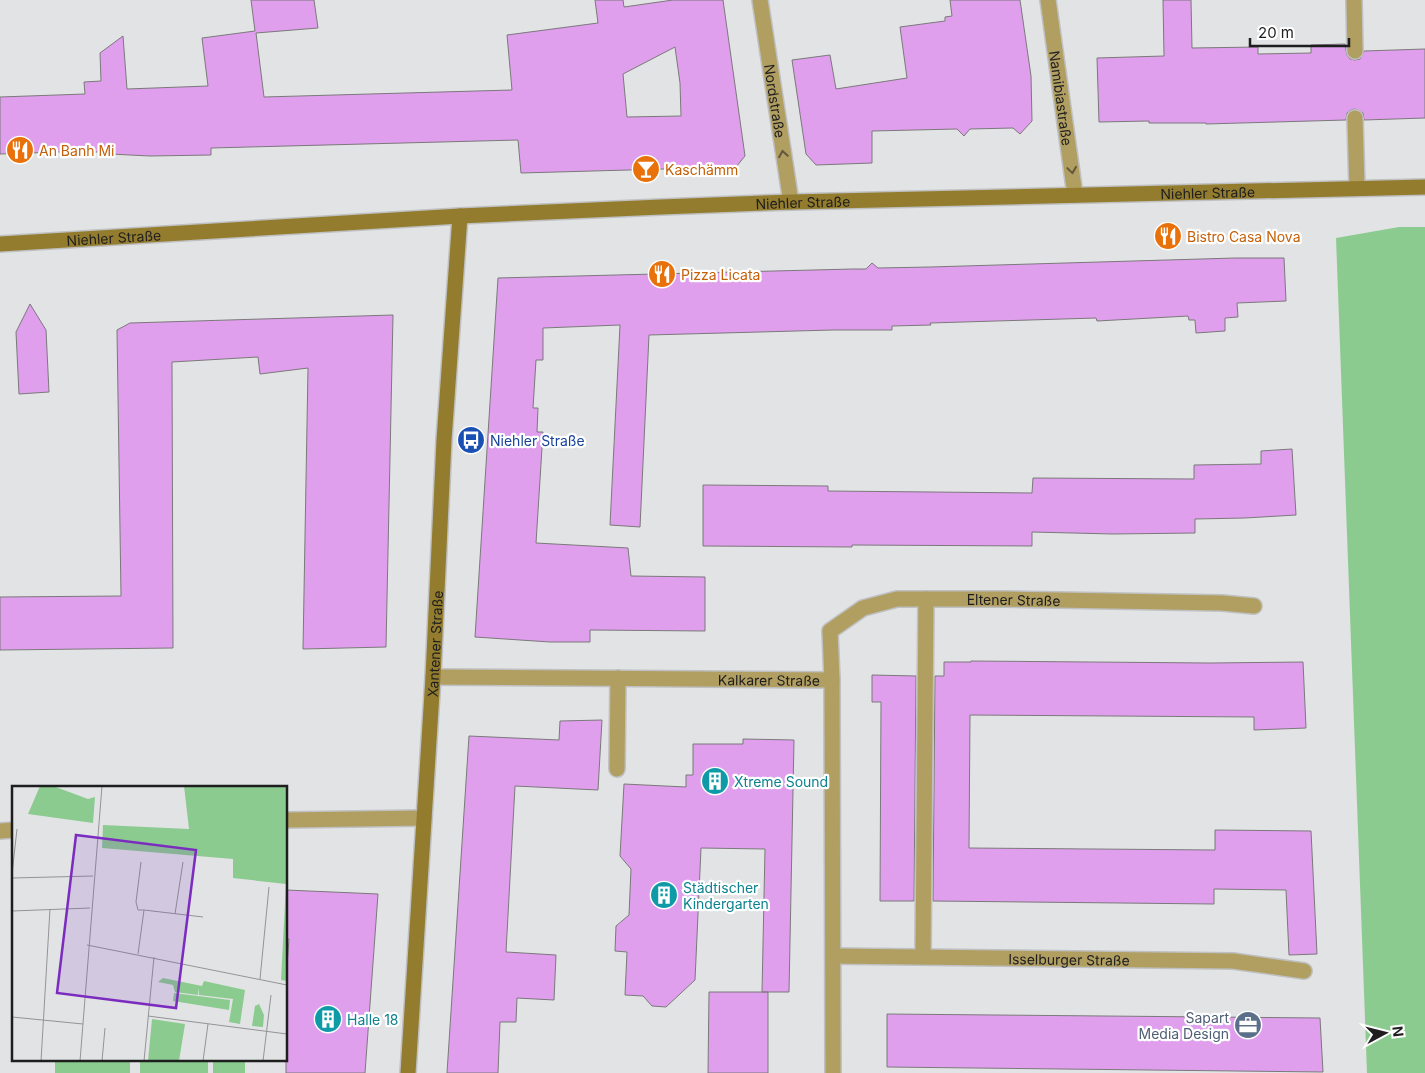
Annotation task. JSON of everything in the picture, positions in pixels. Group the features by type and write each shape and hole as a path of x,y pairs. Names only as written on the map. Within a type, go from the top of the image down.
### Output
{"street":[{"name":"Nordstraße","path":"760,0 791,202"},
{"name":"Namibiastraße","path":"1048,0 1075,195"},
{"path":"1354,0 1355,51"},
{"path":"1355,118 1357,188"},
{"name":"Niehler Straße","path":"0,244 460,216 791,202 1425,187"},
{"name":"Xantener Straße","path":"408,1073 433,677 444,440 460,216"},
{"name":"Eltener Straße","path":"832,680 830,631 863,608 897,599 1222,603 1254,606"},
{"path":"922,957 926,599"},
{"name":"Kalkarer Straße","path":"433,677 832,680 833,1073"},
{"path":"617,769 618,678"},
{"path":"288,820 424,818"},
{"name":"Isselburger Straße","path":"833,956 1233,961 1304,971"}],"green space":[{"path":"1399,227 1425,227 1425,1073 1367,1073 1336,238"},
{"path":"55,1060 130,1060 130,1073 55,1073"},
{"path":"140,1060 208,1060 208,1073 140,1073"},
{"path":"213,1060 245,1060 245,1073 213,1073"}],"building":[{"path":"251,0 314,0 318,28 256,33 264,97 512,90 507,35 598,23 595,0 623,0 624,7 673,0 723,0 745,156 736,167 521,173 518,140 211,148 211,155 150,156 88,151 0,154 0,97 85,94 84,82 101,81 100,53 123,36 127,89 208,86 202,38 255,31","holes":["675,47 680,83 681,116 627,117 623,74"]},
{"path":"950,0 1020,0 1031,76 1032,121 1020,134 1013,128 970,129 964,136 957,129 872,131 872,163 816,165 806,154 792,60 830,55 836,89 907,78 900,27 945,21 945,17 952,16"},
{"path":"1163,0 1191,0 1192,48 1258,47 1258,54 1311,53 1311,45 1345,44 1347,55 1350,59 1355,60 1360,59 1364,51 1425,49 1425,118 1364,120 1363,113 1355,109 1347,113 1346,120 1206,124 1149,123 1149,121 1099,122 1097,58 1164,56"},
{"path":"1284,258 1286,301 1237,303 1238,317 1225,318 1225,331 1196,333 1195,320 1189,320 1188,316 1097,321 1096,318 930,323 931,325 892,326 892,330 649,335 640,527 610,525 620,325 543,328 543,360 536,360 533,408 538,408 537,432 543,432 536,543 628,548 631,576 705,577 705,631 590,630 590,642 550,642 475,637 498,278 866,269 872,263 878,268"},
{"path":"30,304 46,330 49,392 19,394 16,332"},
{"path":"393,315 386,647 303,649 308,368 260,374 258,357 172,362 173,648 0,650 0,597 121,596 117,330 130,323"},
{"path":"1292,449 1296,515 1195,519 1195,533 1113,534 1032,532 1032,546 703,546 703,485 828,486 828,491 1032,493 1033,478 1194,479 1194,465 1261,464 1261,451"},
{"path":"944,662 1303,662 1306,728 1254,730 1254,717 970,715 969,848 1215,850 1215,830 1311,831 1317,954 1289,955 1286,890 1214,889 1214,904 933,901 935,676 944,676"},
{"path":"872,675 916,676 914,901 880,901 881,702 872,702"},
{"path":"602,720 598,790 515,786 506,952 556,955 554,1000 517,998 516,1022 500,1022 498,1073 447,1073 469,736 559,740 560,721"},
{"path":"743,739 794,740 789,992 762,992 765,849 701,848 695,980 666,1007 652,1006 643,996 625,995 627,952 615,951 616,926 629,915 631,869 620,856 624,784 686,787 686,775 693,775 693,744 743,744"},
{"name":"Halle 18","path":"288,890 378,894 365,1073 286,1073 286,1060 288,1060"},
{"path":"709,992 768,992 768,1073 708,1073"},
{"path":"887,1014 1320,1018 1323,1072 887,1067"}],"place":[{"name":"An Banh Mi","path":"20,150"},
{"name":"Kaschämm","path":"646,169"},
{"name":"Bistro Casa Nova","path":"1168,236"},
{"name":"Pizza Licata","path":"662,274"},
{"name":"Niehler Straße","path":"471,440"},
{"name":"Xtreme Sound","path":"715,781"},
{"name":"Städtischer Kindergarten","path":"664,895"},
{"name":"Halle 18","path":"328,1019"},
{"name":"Sapart Media Design","path":"1248,1025"}]}
